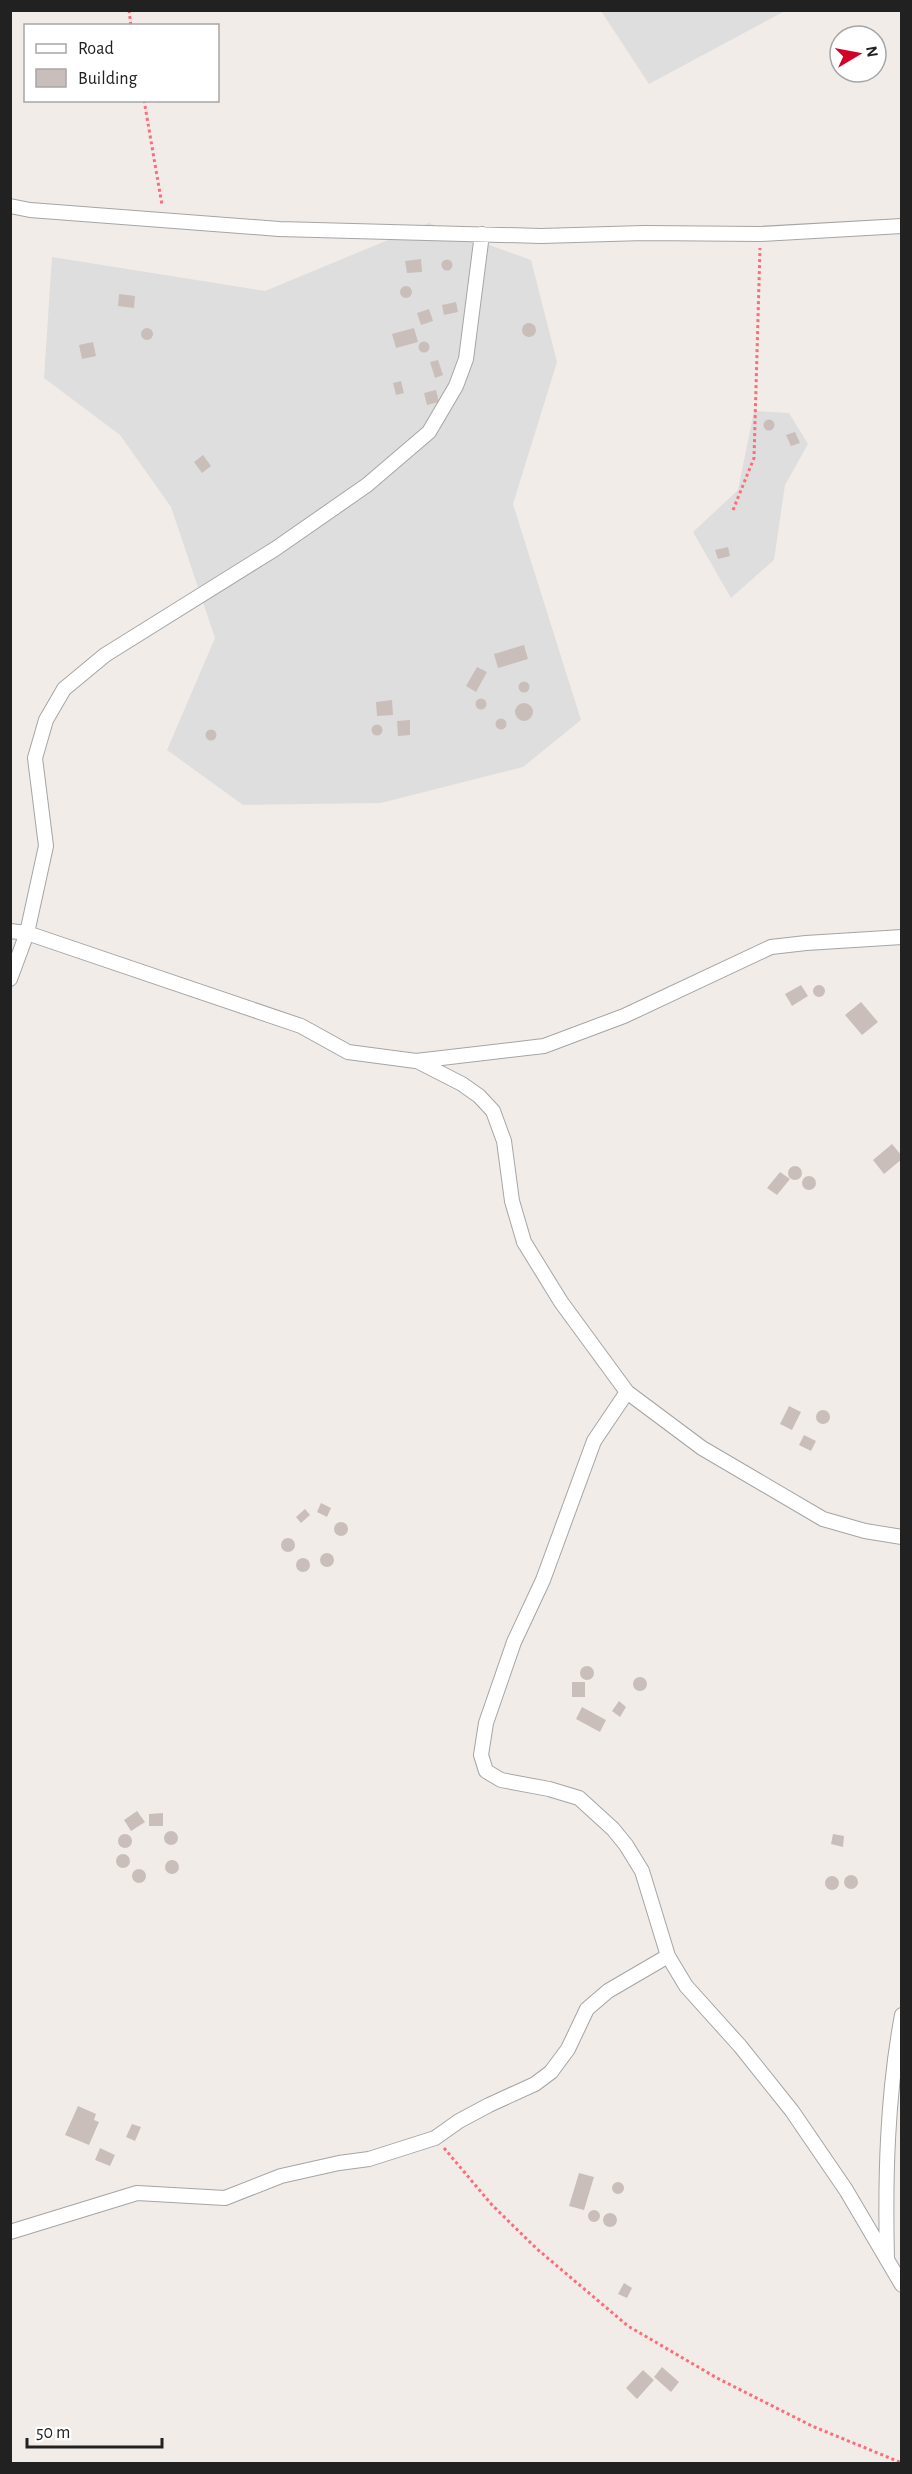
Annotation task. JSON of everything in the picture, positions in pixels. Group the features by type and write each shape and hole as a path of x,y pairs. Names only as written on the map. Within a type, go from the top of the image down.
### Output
{"street":[{"path":"10,206 30,210 279,229 482,234 760,234 902,226"},
{"path":"10,979 27,933 46,846 35,758 46,720 64,689 105,655 275,549 358,492 429,432 456,386 466,359 482,234"},
{"path":"10,931 27,933 301,1026 348,1052 416,1061 544,1046 624,1016 771,947 836,940 902,937"},
{"path":"416,1061 462,1084 479,1096 493,1111 504,1141 512,1201 524,1242 561,1302 627,1392 702,1448 823,1519 902,1537"},
{"path":"627,1392 594,1441 543,1580 514,1642 486,1723 481,1755 486,1771 501,1780 549,1789 579,1798 613,1829 642,1871 668,1956 686,1986 740,2046 792,2111 846,2190 902,2285"},
{"path":"10,2232 137,2193 225,2198 281,2176 369,2159 435,2138 459,2121 535,2084 552,2072 568,2049 587,2009 608,1991 668,1956"},
{"path":"887,2262 885,2186 894,2058 902,2015"}],"path":[{"path":"144,102 164,221"},
{"path":"733,510 754,458 760,234"},
{"path":"435,2138 492,2205 537,2249 628,2326 738,2389 812,2426 902,2463"}],"shaded area":[{"path":"601,11 785,11 649,84"},
{"path":"429,223 531,260 557,362 513,504 581,720 523,767 381,803 243,805 167,750 215,638 171,507 120,435 44,378 52,257 265,291"},
{"path":"754,411 789,413 808,444 785,485 774,560 731,598 693,532 738,490"}],"building":[{"path":"421,259 422,272 407,273 405,261"},
{"path":"447,260 451,261 451,269 447,270 443,269 442,265 443,261"},
{"path":"408,286 412,292 408,298 404,298 400,290"},
{"path":"119,294 135,296 134,308 118,306"},
{"path":"456,302 458,312 444,315 442,305"},
{"path":"429,309 433,321 421,325 417,313"},
{"path":"526,323 532,323 536,330 532,337 526,337 522,333 522,327"},
{"path":"147,328 153,334 147,340 141,334"},
{"path":"414,328 418,342 396,348 392,334"},
{"path":"424,341 430,347 424,353 418,347"},
{"path":"93,342 96,356 82,359 79,345"},
{"path":"438,360 443,375 435,378 430,362"},
{"path":"401,381 404,393 396,395 393,383"},
{"path":"436,390 439,402 427,405 424,393"},
{"path":"769,419 775,425 769,431 763,425"},
{"path":"795,432 800,443 791,446 786,435"},
{"path":"203,455 211,466 202,473 194,462"},
{"path":"728,547 730,556 718,559 715,550"},
{"path":"524,645 528,659 498,668 494,654"},
{"path":"477,667 487,672 476,692 466,686"},
{"path":"524,682 528,683 528,691 524,692 520,691 519,687 520,683"},
{"path":"481,698 487,704 481,710 475,704"},
{"path":"392,700 393,715 377,716 376,702"},
{"path":"524,703 530,706 533,712 530,718 524,721 518,718 515,712 518,706"},
{"path":"501,719 505,720 505,728 501,729 497,728 496,724 497,720"},
{"path":"410,720 410,735 398,736 397,721"},
{"path":"377,724 383,730 377,736 371,730"},
{"path":"211,730 215,731 215,739 211,740 207,739 206,735 207,731"},
{"path":"801,985 808,996 792,1006 785,994"},
{"path":"819,985 825,991 819,997 813,991"},
{"path":"861,1002 878,1022 862,1035 845,1015"},
{"path":"892,1144 902,1159 884,1174 873,1160"},
{"path":"795,1166 800,1168 802,1173 800,1178 795,1180 790,1178 788,1173 790,1168"},
{"path":"780,1172 790,1179 777,1195 767,1188"},
{"path":"809,1176 814,1178 816,1183 814,1188 809,1190 804,1188 802,1183 804,1178"},
{"path":"789,1406 801,1412 792,1430 780,1424"},
{"path":"823,1410 828,1412 830,1417 828,1422 823,1424 818,1422 816,1417 818,1412"},
{"path":"804,1435 816,1441 811,1451 799,1445"},
{"path":"321,1503 331,1508 327,1517 317,1512"},
{"path":"305,1509 310,1515 301,1523 296,1517"},
{"path":"341,1522 346,1524 348,1529 346,1534 341,1536 336,1534 334,1529 336,1524"},
{"path":"288,1538 293,1540 295,1545 293,1550 288,1552 283,1550 281,1545 283,1540"},
{"path":"327,1553 332,1555 334,1560 332,1565 327,1567 322,1565 320,1560 322,1555"},
{"path":"303,1558 308,1560 310,1565 308,1570 303,1572 298,1570 296,1565 298,1560"},
{"path":"587,1666 592,1668 594,1673 592,1678 587,1680 582,1678 580,1673 582,1668"},
{"path":"640,1677 645,1679 647,1684 645,1689 640,1691 635,1689 633,1684 635,1679"},
{"path":"572,1682 585,1682 585,1697 572,1697"},
{"path":"619,1701 626,1707 620,1717 612,1711"},
{"path":"582,1707 606,1720 600,1732 576,1719"},
{"path":"137,1811 145,1822 131,1831 124,1820"},
{"path":"163,1813 163,1826 149,1826 149,1814"},
{"path":"171,1831 176,1833 178,1838 176,1843 171,1845 166,1843 164,1838 166,1833"},
{"path":"125,1834 130,1836 132,1841 130,1846 125,1848 120,1846 118,1841 120,1836"},
{"path":"833,1834 844,1836 843,1847 831,1844"},
{"path":"123,1854 128,1856 130,1861 128,1866 123,1868 118,1866 116,1861 118,1856"},
{"path":"172,1860 177,1862 179,1867 177,1872 172,1874 167,1872 165,1867 167,1862"},
{"path":"139,1869 144,1871 146,1876 144,1881 139,1883 134,1881 132,1876 134,1871"},
{"path":"851,1875 856,1877 858,1882 856,1887 851,1889 846,1887 844,1882 846,1877"},
{"path":"832,1876 837,1878 839,1883 837,1888 832,1890 827,1888 825,1883 827,1878"},
{"path":"78,2106 96,2114 94,2120 99,2122 89,2145 65,2135"},
{"path":"132,2124 141,2127 135,2141 126,2137"},
{"path":"100,2148 115,2155 110,2166 95,2160"},
{"path":"579,2173 594,2177 584,2210 569,2206"},
{"path":"620,2182 623,2183 623,2193 616,2194 613,2193 612,2186 613,2183"},
{"path":"596,2210 599,2211 599,2221 592,2222 589,2221 588,2214 589,2211"},
{"path":"610,2213 615,2215 617,2220 615,2225 610,2227 605,2225 603,2220 605,2215"},
{"path":"624,2283 632,2288 627,2298 618,2294"},
{"path":"662,2367 679,2382 671,2392 654,2377"},
{"path":"643,2370 654,2380 637,2399 626,2388"}]}
